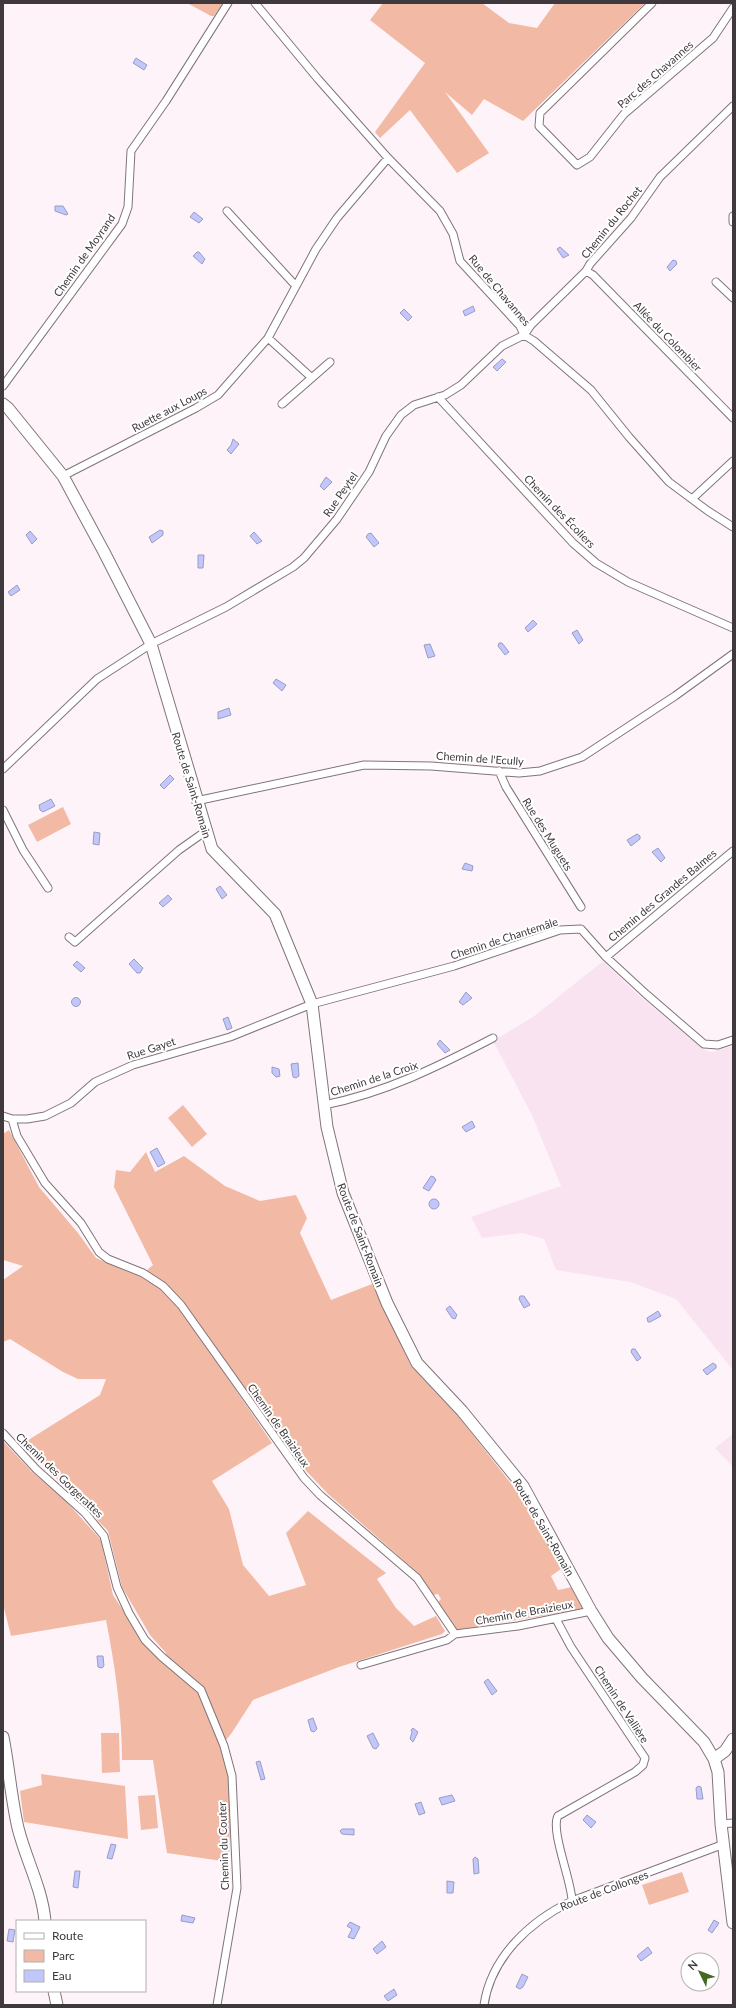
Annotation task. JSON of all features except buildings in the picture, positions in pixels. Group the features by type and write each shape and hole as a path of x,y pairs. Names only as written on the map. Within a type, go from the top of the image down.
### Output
{"main road":[{"name":"Route de Saint-Romain","path":"3,404 34,438 63,476 151,644 196,801 212,849 275,914 312,1004 327,1127 342,1193 387,1303 417,1363 462,1411 523,1486 591,1611 620,1653 704,1742 714,1759 718,1772 733,1923"},
{"path":"3,1737 6,1771 18,1826 26,1856 41,1896 45,1920"},
{"path":"714,1759 725,1750 733,1739"},
{"path":"54,1992 57,2005"}],"street":[{"name":"Chemin de Moyrand","path":"3,386 122,224 128,207 131,151 166,100 228,3"},
{"name":"Rue de Chavannes","path":"255,3 318,79 388,158 440,211 453,234 460,261 520,326 524,335 534,341 591,390 629,437 669,482 733,527"},
{"name":"Parc des Chavannes","path":"652,3 540,113 540,126 577,165 590,157 624,114 713,38 733,8"},
{"name":"Chemin du Rochet","path":"524,335 530,325 586,271 590,264 631,218 660,177 733,106"},
{"name":"Ruette aux Loups","path":"63,476 196,408 218,395 268,338 285,308 295,284 316,249 337,218 388,158"},
{"path":"227,210 295,284"},
{"path":"733,216 733,222"},
{"name":"Allée du Colombier","path":"586,271 593,275 733,418"},
{"path":"716,282 733,298"},
{"name":"Rue Peytel","path":"3,769 97,679 151,644 226,607 293,567 304,558 350,501 369,472 386,436 401,415 414,405 438,397 461,385 502,346 524,335"},
{"path":"268,338 312,378"},
{"path":"282,404 330,362"},
{"name":"Chemin des Écoliers","path":"438,397 573,543 596,563 628,582 733,628"},
{"path":"692,499 733,460"},
{"name":"Chemin de l'Ecully","path":"196,801 364,765 403,764 519,773 540,771 582,757 669,700 733,654"},
{"name":"Rue des Muguets","path":"499,771 506,786 581,907"},
{"path":"3,810 23,850 48,888"},
{"path":"69,937 75,942 179,850 206,831"},
{"name":"Chemin des Grandes Balmes","path":"606,957 733,851"},
{"name":"Chemin de Chantemâle","path":"312,1004 454,966 560,930 581,929 606,957 704,1044 718,1045 733,1040"},
{"name":"Rue Gayet","path":"3,1116 12,1119 27,1120 45,1116 71,1103 95,1082 133,1065 230,1036 312,1004"},
{"name":"Chemin de la Croix","path":"324,1105 380,1090 416,1077 493,1038"},
{"name":"Chemin de Braizieux","path":"12,1119 18,1136 45,1183 81,1223 99,1252 108,1259 143,1273 163,1286 181,1305 304,1478 320,1495 417,1578 455,1634 487,1632 591,1611"},
{"name":"Chemin des Gorgerattes","path":"3,1433 36,1469 97,1526 104,1536 117,1587 129,1613 145,1640 162,1657 201,1690"},
{"name":"Chemin de Vallière","path":"556,1619 571,1647 645,1758 645,1762 635,1772 558,1816 556,1819 557,1837 572,1891 572,1901"},
{"path":"361,1665 440,1642 455,1634"},
{"name":"Chemin du Couter","path":"201,1690 224,1746 232,1776 237,1871 237,1888 217,2005"},
{"path":"722,1824 733,1823"},
{"name":"Route de Collonges","path":"484,2005 486,1990 501,1960 513,1945 534,1924 572,1901 724,1844"}],"shaded area":[{"path":"602,962 604,962 636,993 705,1050 711,1052 733,1046 733,1370 676,1299 630,1282 556,1270 544,1239 522,1233 482,1238 471,1217 561,1186 532,1115 493,1041 533,1017"},
{"path":"733,1434 733,1467 715,1448"}],"green space":[{"path":"187,3 223,3 214,16 211,16"},
{"path":"383,3 482,3 509,23 537,28 555,3 645,3 523,121 484,99 472,115 445,92 489,153 457,173 410,110 380,138 375,132 425,63 370,20"},
{"path":"63,807 71,824 37,842 28,825"},
{"path":"183,1105 207,1134 192,1147 168,1118"},
{"path":"9,1130 39,1187 78,1233 96,1258 143,1278 163,1290 179,1307 272,1443 212,1481 229,1509 243,1565 269,1596 306,1585 286,1533 308,1511 386,1573 377,1579 396,1608 414,1626 436,1616 445,1631 442,1634 339,1667 253,1700 231,1734 220,1747 225,1757 230,1785 229,1862 167,1853 153,1760 122,1760 121,1725 117,1690 106,1620 11,1636 3,1604 3,1441 31,1471 65,1500 101,1540 113,1595 143,1641 163,1662 166,1653 150,1635 122,1587 108,1531 77,1499 82,1491 74,1485 66,1488 22,1444 100,1395 106,1379 78,1379 63,1372 10,1339 3,1342 3,1280 23,1266 3,1260 3,1134"},
{"path":"146,1152 155,1172 184,1156 225,1186 260,1201 296,1195 307,1218 300,1233 331,1300 372,1284 411,1366 459,1417 520,1495 561,1569 551,1576 558,1590 572,1587 584,1609 457,1630 438,1602 441,1599 438,1594 433,1595 418,1573 327,1493 295,1459 184,1303 146,1271 153,1265 114,1187 116,1170 130,1172"},
{"path":"101,1733 119,1733 120,1772 102,1773"},
{"path":"41,1774 125,1786 128,1839 24,1822 20,1791 42,1785"},
{"path":"155,1795 158,1828 141,1830 138,1796"},
{"path":"682,1872 689,1892 649,1905 642,1885"}],"water":[{"path":"136,58 147,65 144,70 133,63"},
{"path":"55,206 63,206 68,214 66,215 55,211"},
{"path":"194,212 203,219 199,223 190,217"},
{"path":"560,247 569,255 563,258 557,249"},
{"path":"199,252 205,259 202,264 193,256"},
{"path":"673,260 676,261 677,264 670,271 667,267"},
{"path":"473,306 475,311 465,316 463,311"},
{"path":"404,309 412,317 408,321 400,313"},
{"path":"502,359 506,362 497,371 493,367"},
{"path":"233,439 239,444 231,454 227,450"},
{"path":"326,477 332,482 324,490 320,486"},
{"path":"160,530 163,531 163,535 152,543 149,537"},
{"path":"30,531 37,539 32,544 26,535"},
{"path":"254,532 262,541 257,544 250,536"},
{"path":"371,533 379,543 374,547 366,537"},
{"path":"198,555 204,555 203,568 198,568"},
{"path":"17,585 20,590 11,596 8,592"},
{"path":"533,620 537,624 528,632 525,628"},
{"path":"577,630 583,640 579,644 572,633"},
{"path":"499,643 502,643 509,652 505,655 498,646"},
{"path":"430,644 435,656 428,658 424,645"},
{"path":"276,679 286,685 282,691 273,683"},
{"path":"229,708 231,715 218,719 218,712"},
{"path":"170,775 174,779 164,789 160,785"},
{"path":"51,799 55,806 43,812 40,810 39,805"},
{"path":"94,832 100,833 99,845 93,844"},
{"path":"637,834 640,836 640,839 631,846 627,840"},
{"path":"658,848 665,858 661,862 652,852"},
{"path":"465,863 473,866 472,871 462,869"},
{"path":"220,886 227,895 222,899 216,889"},
{"path":"168,895 172,899 163,907 159,903"},
{"path":"134,959 143,968 140,973 137,973 129,964"},
{"path":"77,961 85,968 81,972 73,965"},
{"path":"466,992 472,998 463,1005 459,1002"},
{"path":"76,997 81,1002 76,1007 71,1002"},
{"path":"228,1017 232,1028 227,1030 223,1019"},
{"path":"440,1040 450,1050 445,1053 437,1044"},
{"path":"298,1063 299,1076 296,1078 293,1077 291,1064"},
{"path":"272,1067 279,1069 280,1076 276,1077 272,1073"},
{"path":"472,1121 475,1127 466,1132 462,1127"},
{"path":"157,1148 165,1163 158,1167 150,1152"},
{"path":"431,1176 436,1180 429,1191 423,1188"},
{"path":"434,1199 439,1204 434,1209 429,1204"},
{"path":"520,1296 524,1296 530,1305 524,1308 519,1299"},
{"path":"450,1306 457,1315 455,1319 452,1318 446,1309"},
{"path":"658,1311 661,1316 648,1322 647,1318"},
{"path":"632,1349 635,1349 641,1358 637,1361 631,1352"},
{"path":"713,1363 716,1365 716,1368 707,1375 703,1370"},
{"path":"97,1656 103,1656 104,1666 102,1668 98,1667"},
{"path":"488,1679 497,1691 492,1695 484,1682"},
{"path":"313,1718 317,1729 314,1732 311,1731 308,1720"},
{"path":"413,1728 418,1732 413,1742 410,1739 412,1732 411,1730"},
{"path":"373,1733 379,1745 376,1749 373,1748 367,1736"},
{"path":"260,1761 265,1779 261,1780 256,1762"},
{"path":"698,1786 701,1787 703,1799 697,1799 696,1788"},
{"path":"452,1795 455,1801 442,1805 439,1798"},
{"path":"421,1802 425,1813 419,1815 415,1804"},
{"path":"587,1815 596,1822 591,1828 583,1820"},
{"path":"342,1829 354,1829 354,1835 342,1834 340,1831"},
{"path":"111,1844 116,1845 112,1859 107,1858"},
{"path":"475,1857 478,1859 479,1873 474,1874 473,1859"},
{"path":"75,1871 80,1871 78,1888 73,1887"},
{"path":"447,1881 454,1882 453,1893 447,1893"},
{"path":"182,1915 195,1918 193,1923 181,1921"},
{"path":"714,1920 719,1923 712,1933 708,1930"},
{"path":"350,1922 360,1927 354,1939 348,1937 352,1929 347,1926"},
{"path":"9,1929 15,1930 13,1942 7,1941"},
{"path":"382,1941 386,1947 377,1954 373,1949"},
{"path":"648,1947 652,1953 641,1961 637,1956"},
{"path":"522,1974 528,1977 523,1987 520,1989 516,1987"},
{"path":"394,1989 397,1995 388,2001 384,1996"}]}
